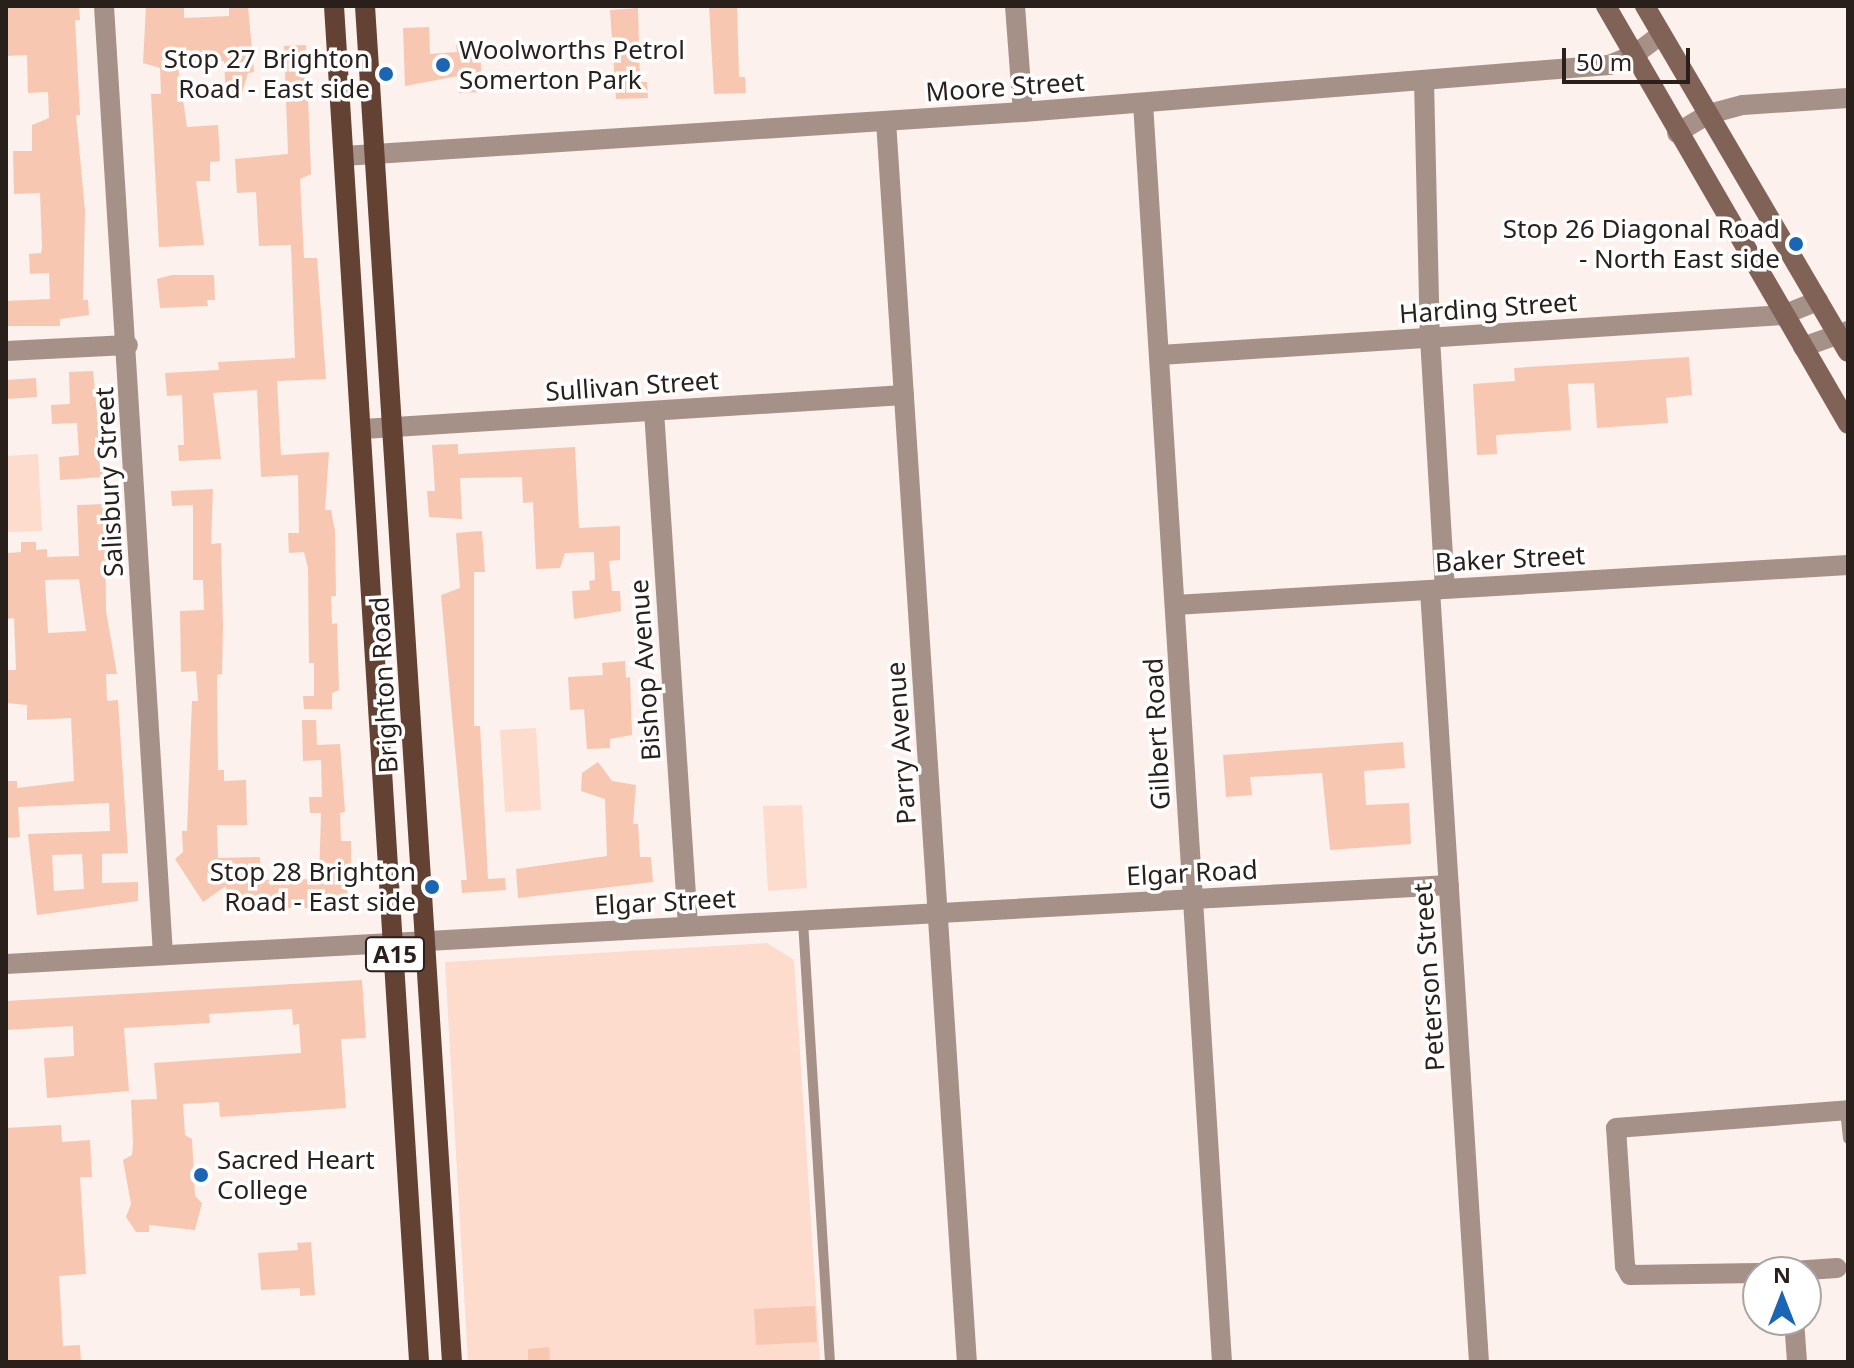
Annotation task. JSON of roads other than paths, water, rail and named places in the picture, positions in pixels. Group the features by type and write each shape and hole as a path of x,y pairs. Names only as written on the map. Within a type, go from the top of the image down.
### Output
{"main road":[{"name":"Brighton Road","path":"334,6 363,429 419,1362"},
{"name":"Brighton Road","path":"365,6 395,427 452,1362"},
{"path":"1606,6 1848,424"},
{"path":"1645,6 1818,301 1842,332 1848,352"}],"street":[{"name":"Salisbury Street","path":"104,6 128,345 163,955"},
{"path":"1015,6 1023,112"},
{"name":"Moore Street","path":"344,156 1023,112 1609,65 1634,55 1661,35"},
{"name":"Peterson Street","path":"1424,80 1437,589 1449,885 1479,1362"},
{"path":"1677,133 1709,114 1743,105 1848,98"},
{"name":"Gilbert Road","path":"1143,103 1222,1362"},
{"name":"Parry Avenue","path":"886,121 967,1362"},
{"name":"Harding Street","path":"1160,355 1783,315 1818,301"},
{"path":"1803,347 1842,332"},
{"path":"6,351 128,345"},
{"name":"Sullivan Street","path":"363,429 904,395"},
{"name":"Bishop Avenue","path":"654,411 688,926"},
{"name":"Baker Street","path":"1175,605 1848,565"},
{"name":"Elgar Road","path":"938,914 1449,885"},
{"name":"Elgar Street","path":"6,964 425,939 938,914"},
{"path":"1742,1273 1630,1275 1615,1135 1619,1124 1847,1110"},
{"path":"1822,1269 1837,1268"},
{"path":"1795,1336 1797,1362"}],"lane":[{"path":"803,921 830,1362"},
{"path":"1847,1110 1848,1139"}],"place":[{"name":"Woolworths Petrol Somerton Park","path":"443,65"},
{"name":"Stop 27 Brighton Road - East side","path":"386,74"},
{"name":"Stop 26 Diagonal Road - North East side","path":"1796,244"},
{"name":"Stop 28 Brighton Road - East side","path":"432,887"},
{"name":"Sacred Heart College","path":"201,1175"}]}
